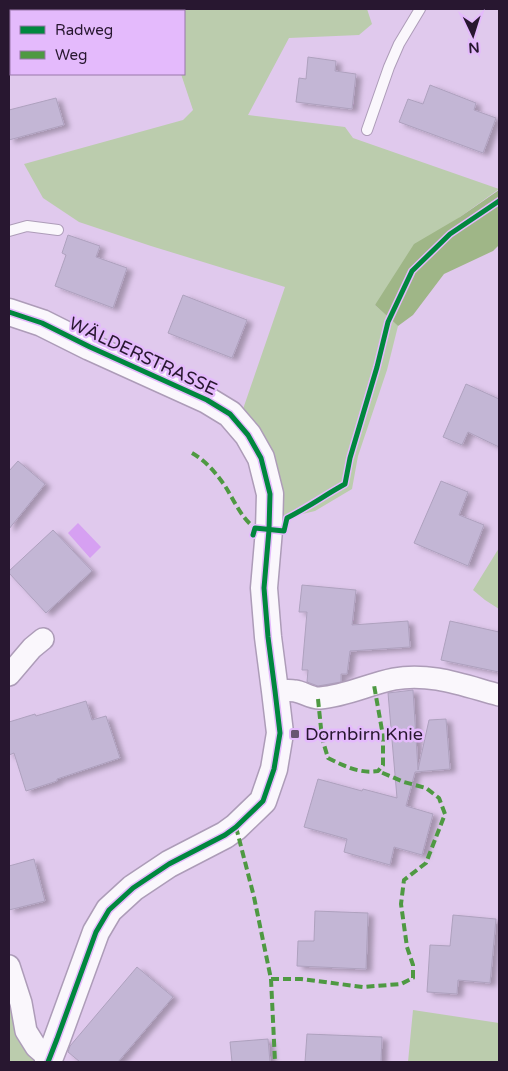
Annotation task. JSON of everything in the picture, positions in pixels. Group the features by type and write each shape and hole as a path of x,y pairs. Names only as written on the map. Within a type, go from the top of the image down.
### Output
{"street":[{"name":"WÄLDERSTRASSE","path":"9,312 42,323 107,355 207,400 230,414 248,436 261,458 270,494 264,588 280,733 274,769 263,801 225,835 169,864 133,888 108,910 96,932 49,1061"},
{"path":"9,675 42,639"},
{"path":"276,691 295,691 318,699 347,693 394,679 426,677 451,681 499,695"},
{"path":"9,966 21,1003 26,1030 36,1047 49,1061"}],"lane":[{"path":"367,130 399,44 420,9"},
{"path":"9,231 27,226 58,230"}],"green space":[{"path":"367,9 372,24 359,35 289,38 248,115 345,127 353,138 499,189 460,217 375,305 398,326 387,370 358,456 352,489 315,511 277,520 243,409 285,287 79,222 43,198 24,164 183,120 193,110 181,75 185,75 185,10 158,10"},
{"path":"499,190 499,245 493,251 444,274 413,315 398,326 375,305 414,244 460,217"},
{"path":"499,548 499,609 473,590"},
{"path":"9,996 34,1061 33,1062 9,1062"},
{"path":"413,1010 499,1023 499,1062 408,1062"}],"shaded area":[{"path":"78,523 101,547 90,558 68,533"}],"building":[{"path":"308,57 336,61 335,71 356,74 352,109 296,102 299,78 306,79"},
{"path":"430,85 476,103 474,110 496,118 483,153 399,122 408,99 423,104"},
{"path":"56,98 64,125 9,140 9,110"},
{"path":"68,235 100,246 96,257 127,268 113,308 55,286 66,255 62,253"},
{"path":"183,295 247,320 232,358 168,333"},
{"path":"466,384 499,399 499,447 468,432 462,445 443,437"},
{"path":"18,461 45,484 9,529 9,471"},
{"path":"441,481 468,492 459,515 484,525 468,566 414,543"},
{"path":"53,530 92,571 46,613 9,571"},
{"path":"302,585 356,590 352,625 408,621 410,647 350,651 347,674 341,674 341,682 318,686 307,682 308,670 302,670 307,612 299,612"},
{"path":"450,621 499,632 499,672 441,660"},
{"path":"413,690 418,770 429,720 446,719 450,769 415,772 406,806 433,814 422,855 394,847 390,865 344,852 347,839 304,827 318,779 397,798 388,693"},
{"path":"86,701 92,720 106,716 120,758 26,791 14,753 9,755 9,722"},
{"path":"34,859 45,901 9,910 9,866"},
{"path":"315,911 368,913 366,969 297,966 298,941 314,941"},
{"path":"453,915 496,919 490,983 458,980 457,994 427,992 430,945 450,946"},
{"path":"137,967 173,997 118,1062 80,1062 68,1052 70,1046"},
{"path":"307,1034 382,1037 381,1062 305,1062"},
{"path":"268,1039 270,1062 232,1062 230,1042"}],"marked path":[{"path":"192,453 214,472 242,514 255,528"},
{"path":"318,699 322,738 328,758 358,770 378,771 383,765 383,736 374,685"},
{"path":"271,979 301,979 363,987 401,984 413,978 413,965 407,947 401,904 404,880 426,863 445,814 439,798 426,788 404,782 378,771"},
{"path":"236,827 254,897 271,979 275,1062"}],"cycle path":[{"path":"253,535 255,528 284,531 287,518 345,484 350,458 377,367 388,322 412,271 450,234 499,201"},
{"path":"9,312 42,323 207,400 230,414 248,435 261,458 270,494 264,588 280,733 274,769 263,801 225,835 169,864 133,888 109,910 96,932 48,1062"}],"place":[{"name":"Dornbirn Knie","path":"295,734"}]}
